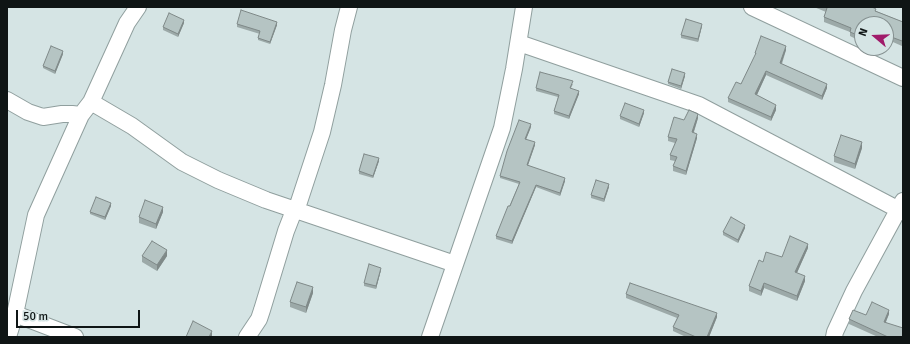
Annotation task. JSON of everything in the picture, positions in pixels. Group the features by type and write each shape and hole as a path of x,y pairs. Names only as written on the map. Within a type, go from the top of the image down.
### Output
{"street":[{"path":"8,337 15,314 13,289 36,215 127,23 138,7"},
{"path":"246,337 259,318 262,310 286,231 293,213 296,211 322,132 349,7"},
{"path":"430,337 502,128 519,43 524,7"},
{"path":"752,7 903,78"},
{"path":"519,43 699,105 902,207 854,291 834,337"},
{"path":"7,100 28,112 43,117 72,114 86,109 132,126 182,162 225,183 296,211 456,264"},
{"path":"15,314 75,337"}],"building":[{"path":"824,7 872,7 876,9 875,11 888,16 854,16 854,34 850,32 851,28 824,17 827,8"},
{"path":"241,10 277,22 270,42 258,38 260,31 237,24"},
{"path":"169,13 184,20 178,34 163,27"},
{"path":"894,18 903,22 902,41 894,38"},
{"path":"686,19 702,24 698,39 681,35"},
{"path":"761,36 786,46 780,63 827,84 822,96 766,71 755,94 776,105 771,117 728,98 736,82 741,84 756,53"},
{"path":"51,46 63,51 55,71 43,66"},
{"path":"672,69 685,73 681,86 668,82"},
{"path":"540,72 573,81 570,88 579,91 569,116 554,111 559,95 536,88"},
{"path":"625,103 644,110 639,124 620,116"},
{"path":"689,110 698,114 692,132 697,134 686,171 673,166 677,157 670,155 677,139 668,137 674,117 684,120"},
{"path":"519,120 531,124 525,139 535,142 527,165 565,178 560,193 536,185 512,241 496,236 508,206 510,206 520,182 500,176 507,151"},
{"path":"841,135 862,142 855,164 834,156"},
{"path":"364,154 379,158 373,176 359,171"},
{"path":"596,180 609,184 604,199 591,195"},
{"path":"96,197 111,203 105,217 90,212"},
{"path":"145,200 163,207 156,224 139,217"},
{"path":"731,217 745,225 738,240 723,232"},
{"path":"790,236 808,244 795,272 805,276 797,296 764,283 761,291 749,286 759,260 763,262 766,252 782,257"},
{"path":"152,241 167,250 157,265 142,256"},
{"path":"369,264 381,268 376,286 364,283"},
{"path":"297,282 313,287 306,307 290,302"},
{"path":"630,283 717,313 707,337 696,337 673,327 679,315 626,294"},
{"path":"872,302 889,310 884,322 903,328 903,337 888,337 849,319 853,310 866,315"},
{"path":"193,321 212,331 209,337 186,337"}]}
